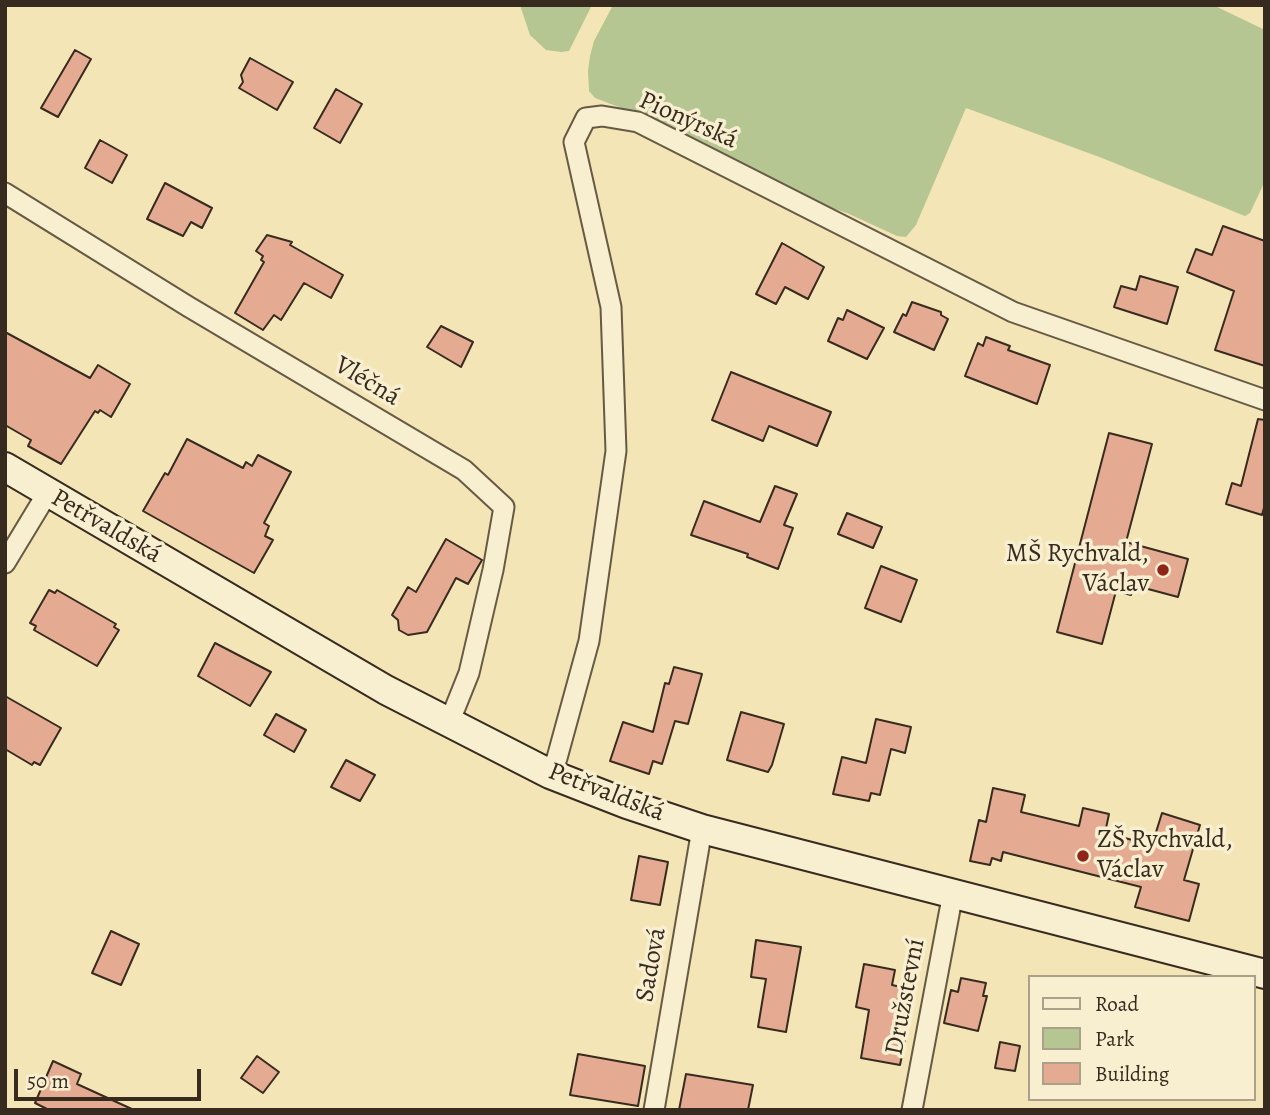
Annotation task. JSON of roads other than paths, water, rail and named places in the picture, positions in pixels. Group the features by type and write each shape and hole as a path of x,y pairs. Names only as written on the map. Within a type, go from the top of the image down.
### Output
{"street":[{"name":"Pionýrská","path":"550,774 557,758 589,641 616,451 611,307 573,142 586,118 602,116 638,122 1013,312 1265,400"},
{"name":"Vléčná","path":"5,193 178,300 464,470 504,507 493,570 469,673 449,723"},
{"name":"Petřvaldská","path":"5,467 386,690 550,774 702,829 1265,974"},
{"path":"5,563 48,492"},
{"name":"Sadová","path":"654,1110 702,829"},
{"name":"Družstevní","path":"912,1110 953,893"}],"place":[{"name":"MŠ Rychvald, Václav","path":"1163,570"},
{"name":"ZŠ Rychvald, Václav","path":"1083,856"}]}
